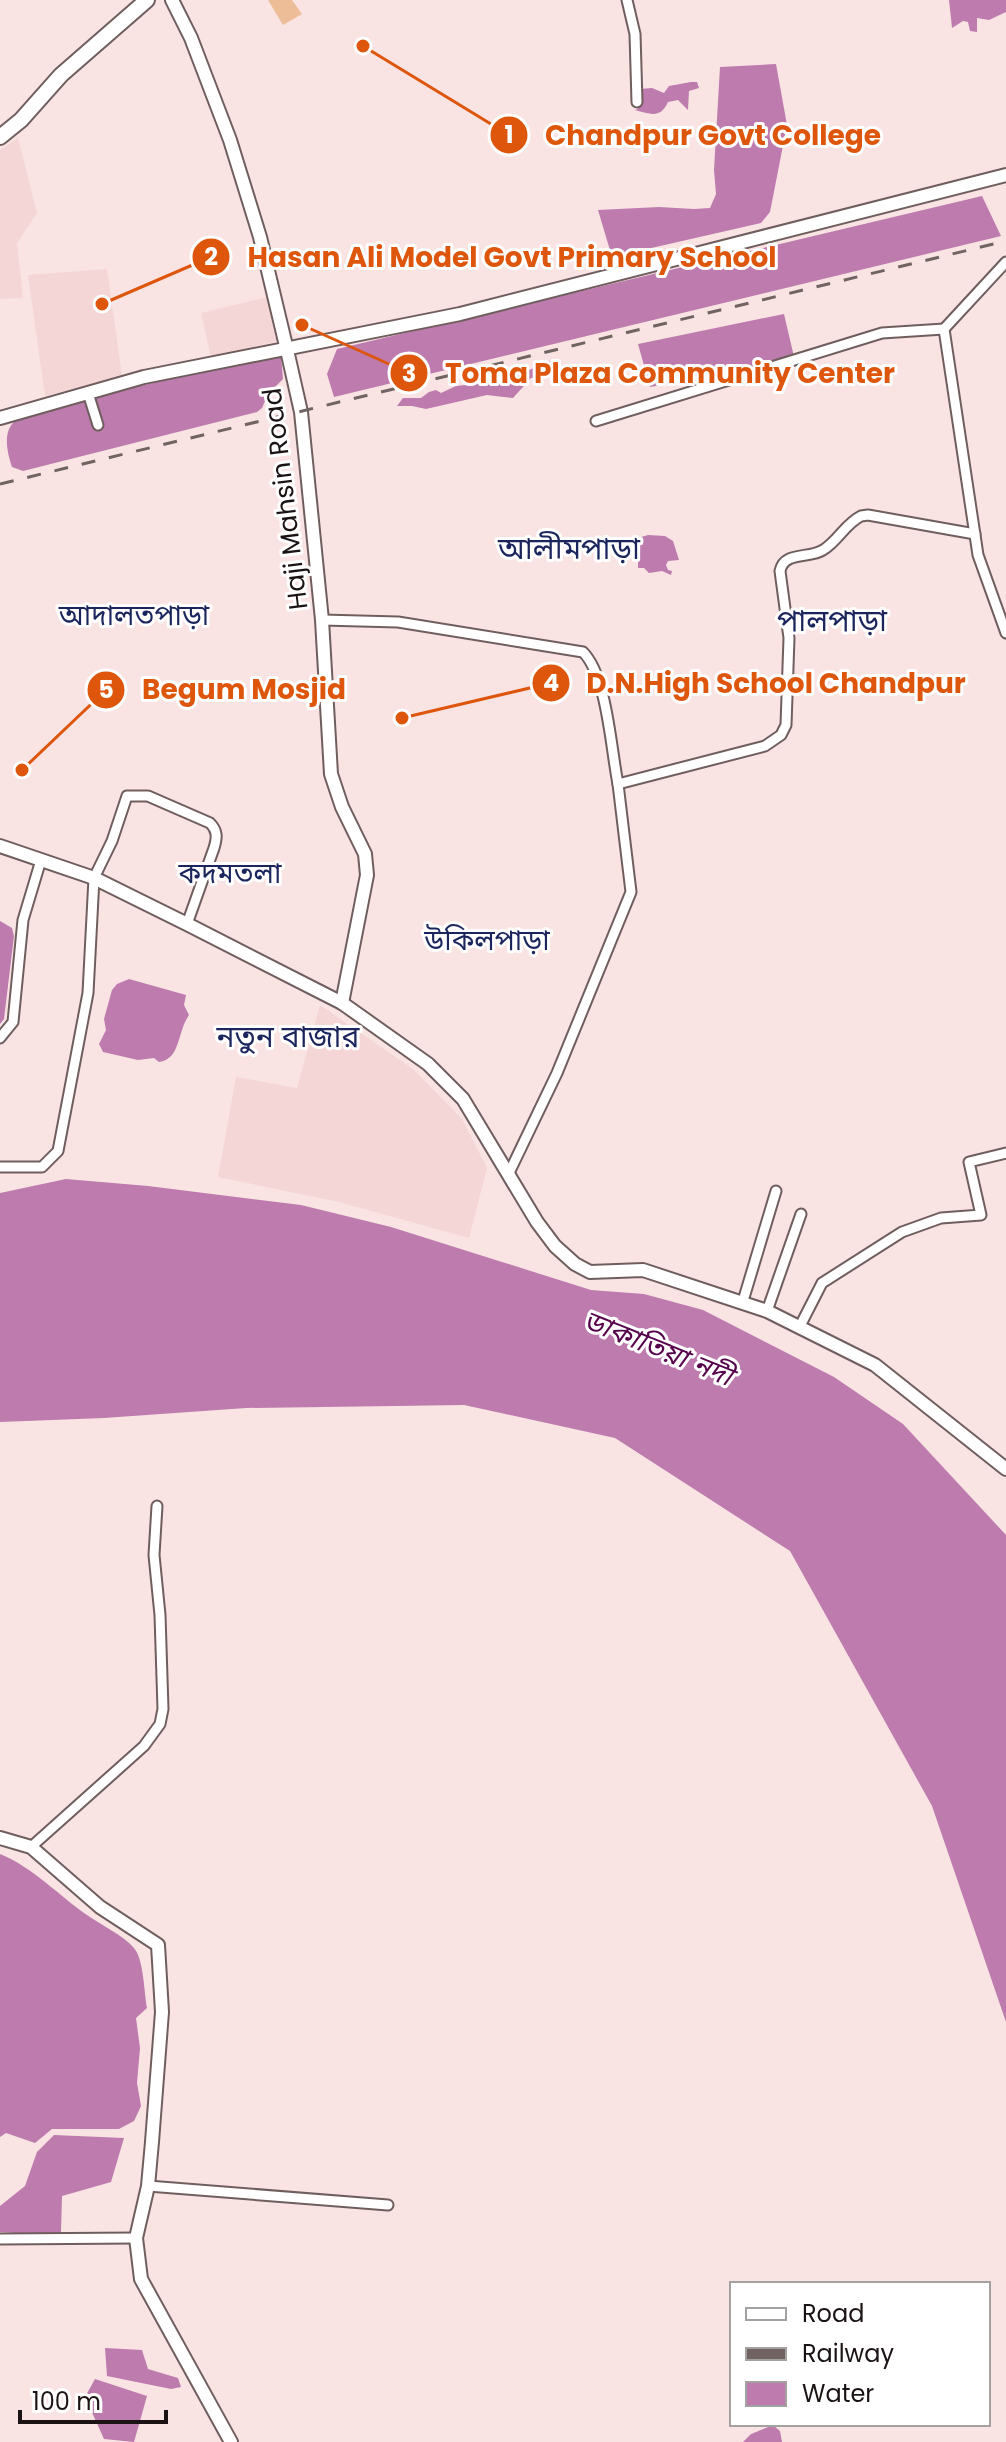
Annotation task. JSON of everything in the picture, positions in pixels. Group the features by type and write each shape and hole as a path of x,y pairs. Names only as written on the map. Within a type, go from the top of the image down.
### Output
{"main road":[{"path":"0,137 21,120 61,75 147,0"},
{"name":"Haji Mahsin Road","path":"172,0 191,38 230,140 260,237 301,412 322,620 331,774 367,864 342,1003"},
{"path":"0,418 144,377 460,314 1006,175"},
{"path":"0,846 94,878 187,924 342,1003 428,1064 463,1099 537,1222 564,1257 575,1264 590,1272 643,1270 767,1311 875,1365 1006,1469"},
{"path":"0,1838 31,1847 100,1907 158,1945 162,2012 148,2186 136,2238 141,2279 231,2442"}],"street":[{"path":"627,0 635,34 637,102"},
{"path":"596,421 882,333 944,329 1006,262"},
{"path":"944,329 978,555 1006,633"},
{"path":"88,393 98,425"},
{"path":"618,784 765,746 781,735 786,725 789,638 781,564 824,550 861,516 975,534"},
{"path":"322,620 398,622 583,652 594,663 618,784 631,892 557,1073 509,1173"},
{"path":"0,1167 42,1167 58,1151 88,993 94,878 112,841 127,796 148,796 215,828 217,838 187,924"},
{"path":"0,1038 13,1022 23,920 41,860"},
{"path":"799,1328 822,1283 902,1232 941,1218 981,1215 969,1162 1006,1153"},
{"path":"743,1301 776,1191"},
{"path":"767,1311 801,1214"},
{"path":"31,1847 144,1746 160,1724 163,1709 160,1615 154,1555 157,1506"},
{"path":"148,2186 388,2205"},
{"path":"0,2239 136,2238"}],"shaded area":[{"path":"268,0 292,0 302,14 283,25"},
{"path":"18,138 37,213 17,243 23,298 0,299 0,150"},
{"path":"107,269 122,376 45,396 28,275"},
{"path":"268,297 278,341 211,357 201,313"},
{"path":"320,1005 413,1069 462,1119 487,1168 469,1238 339,1202 218,1177 236,1077 297,1088"}],"water":[{"path":"949,0 1006,0 1006,12 989,20 977,18 977,32 970,31 968,22 963,21 952,28"},
{"path":"776,64 787,125 770,212 761,223 612,257 598,210 710,208 716,194 714,170 720,67"},
{"path":"697,82 699,88 689,91 688,110 678,100 668,102 658,113 635,110 638,109 640,89 652,88 664,93 669,86"},
{"path":"982,196 1001,236 334,397 327,374 337,349"},
{"path":"784,314 795,361 650,387 638,344"},
{"path":"269,354 281,356 283,379 268,394 257,412 23,471 12,467 7,436 16,420"},
{"path":"549,361 558,362 555,372 549,376 531,378 513,398 487,395 426,409 397,406 403,398 421,398 436,390 441,393 456,386 505,381"},
{"path":"665,536 673,541 679,560 668,561 666,565 672,571 671,575 662,571 649,573 644,568 638,568 638,538"},
{"path":"0,921 12,928 14,936 4,1019 0,1024"},
{"path":"129,979 186,995 184,1005 189,1015 175,1050 166,1060 138,1060 103,1052 99,1044 106,1030 104,1019 112,990"},
{"name":"ডাকাতিয়া নদী","path":"66,1179 301,1205 391,1227 591,1290 644,1294 703,1310 834,1377 903,1424 1006,1535 1006,2022 932,1806 790,1551 615,1438 464,1405 246,1408 0,1422 0,1193"},
{"path":"0,1854 35,1874 87,1915 124,1939 137,1953 147,2008 136,2018 140,2048 137,2083 141,2106 134,2121 119,2129 52,2129 35,2143 6,2133 0,2137"},
{"path":"54,2135 124,2138 111,2182 62,2196 61,2232 46,2235 0,2232 0,2206 25,2186 37,2152"},
{"path":"105,2348 142,2350 148,2369 178,2378 181,2387 171,2389 107,2376"},
{"path":"95,2379 147,2396 134,2442 104,2439 85,2397"},
{"path":"774,2426 780,2431 782,2442 743,2442 751,2434"}],"railway":[{"path":"0,484 1006,241"}],"place":[{"name":"Chandpur Govt College","path":"363,46"},
{"name":"Hasan Ali Model Govt Primary School","path":"102,304"},
{"name":"Toma Plaza Community Center","path":"302,325"},
{"name":"D.N.High School Chandpur","path":"402,718"},
{"name":"Begum Mosjid","path":"22,770"}],"district":[{"name":"আলীমপাড়া","path":"569,548"},
{"name":"আদালতপাড়া","path":"134,615"},
{"name":"পালপাড়া","path":"832,620"},
{"name":"কদমতলা","path":"230,873"},
{"name":"উকিলপাড়া","path":"487,940"},
{"name":"নতুন বাজার","path":"288,1036"}]}
